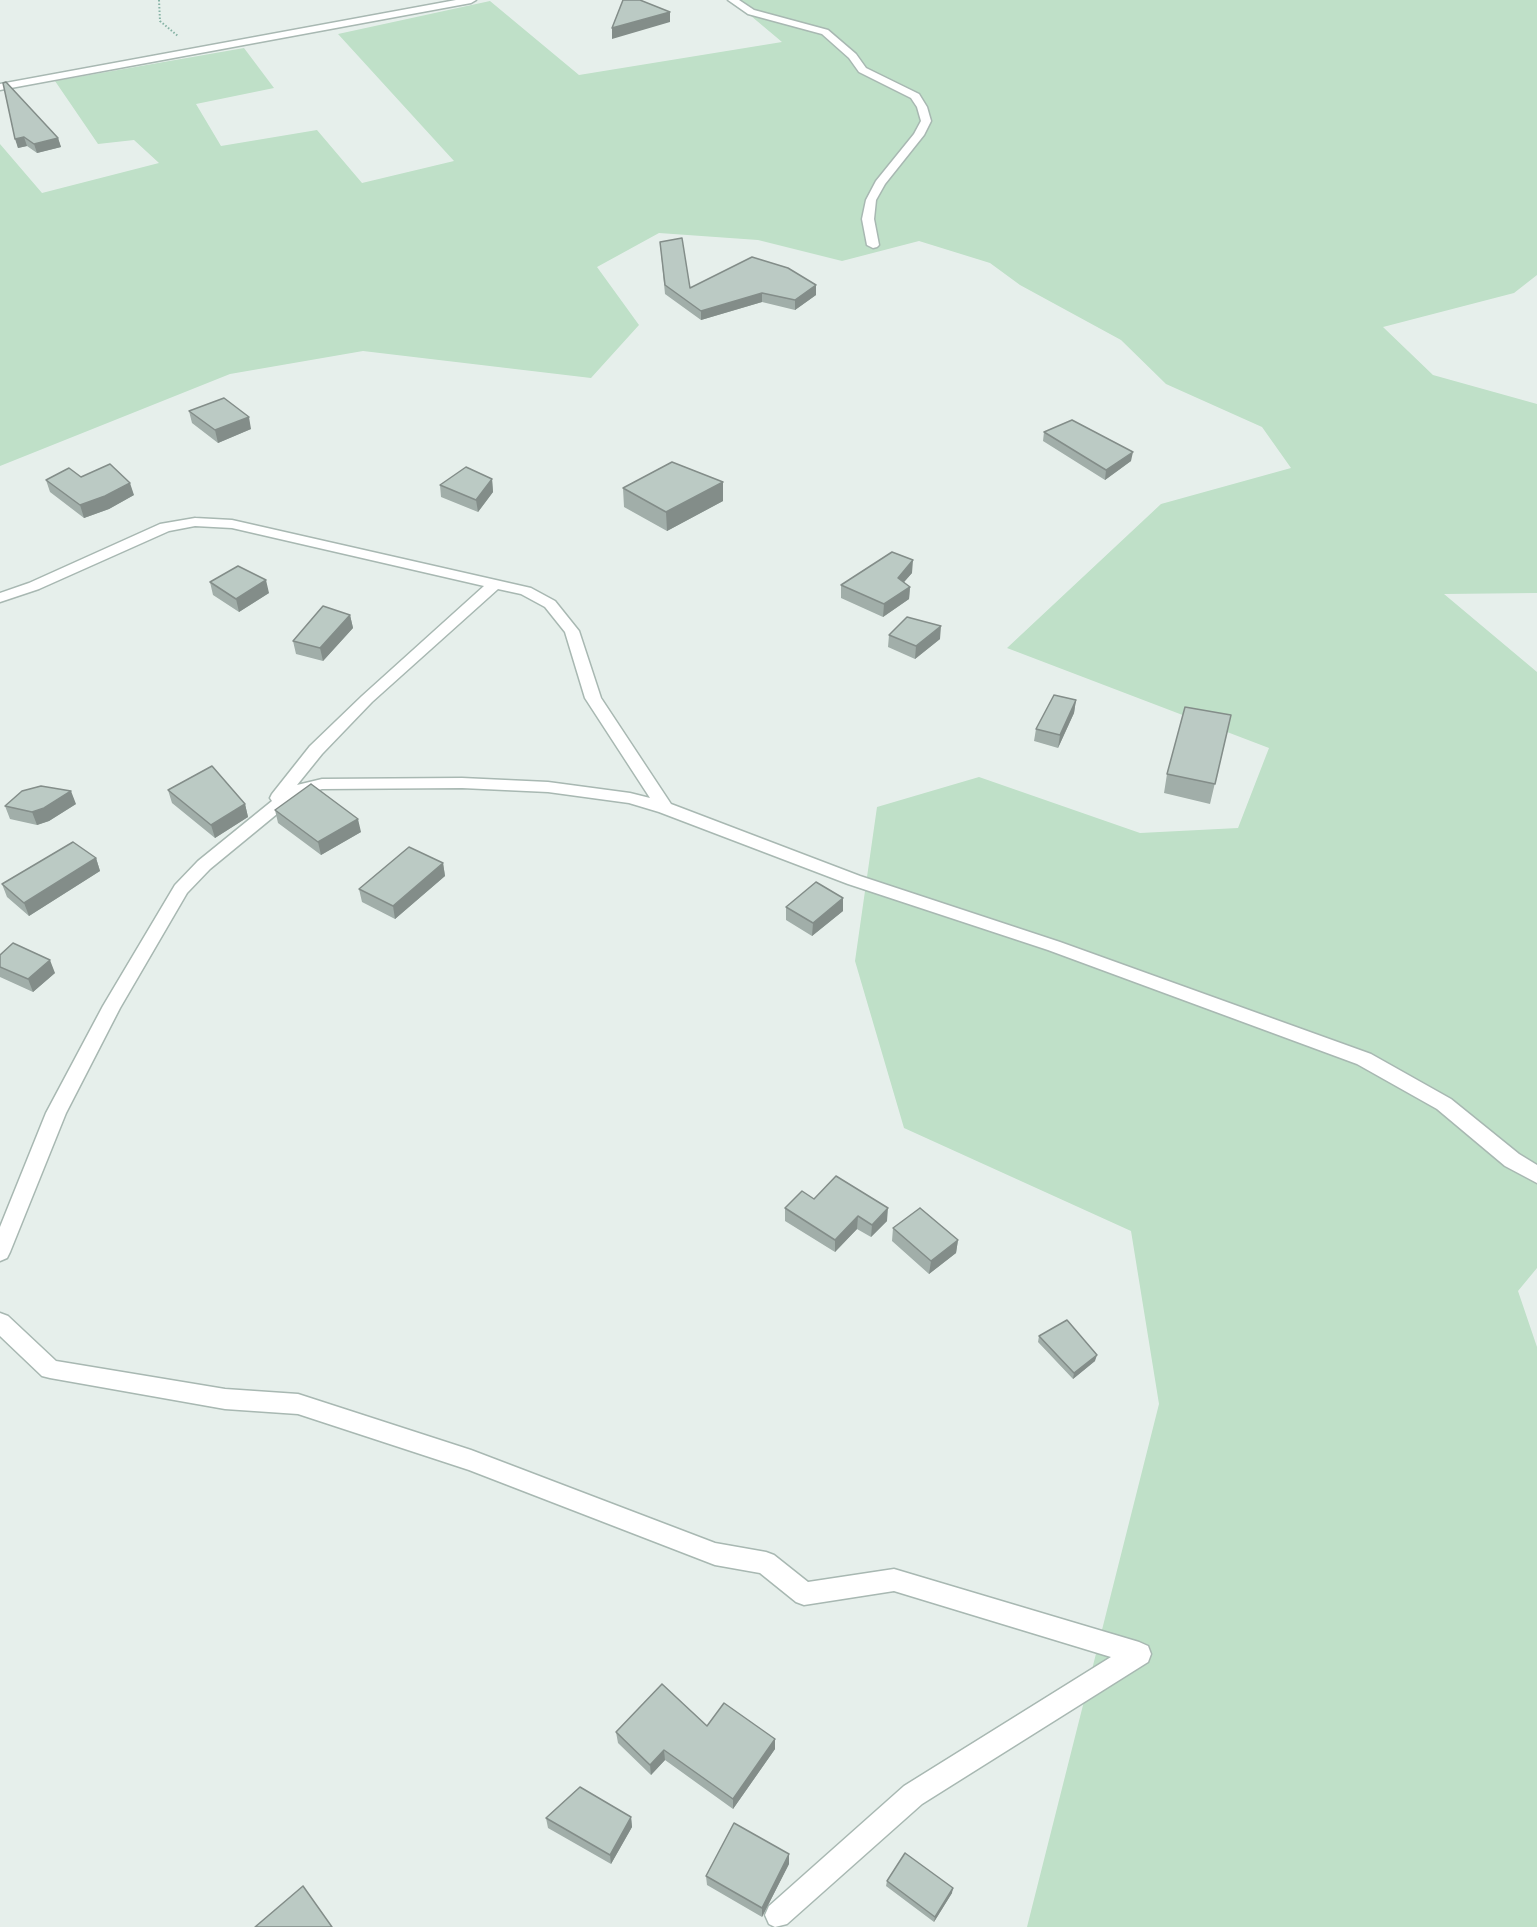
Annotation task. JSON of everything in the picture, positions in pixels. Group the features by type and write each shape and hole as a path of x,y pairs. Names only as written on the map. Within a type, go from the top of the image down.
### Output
{"street":[{"path":"0,87 471,0"},
{"path":"734,0 751,12 825,33 853,56 862,70 915,96 922,107 926,121 919,135 880,183 871,200 867,219 873,245"},
{"path":"0,597 34,586 165,527 195,522 232,524 526,591 550,604 572,631 593,698 665,808"},
{"path":"264,816 316,750 367,699 495,584"},
{"path":"0,1252 56,1113 167,909 181,889 204,865 264,816 299,790 322,784 462,783 548,787 630,798 665,808 854,880 1054,946 1364,1059 1444,1104 1512,1160 1537,1175"},
{"path":"0,1322 50,1369 225,1399 298,1404 471,1460 715,1554 766,1563 804,1594 894,1580 1139,1654 913,1795 778,1915"}],"path":[{"path":"159,0 160,21 196,52"}],"green space":[{"path":"732,0 1537,0 1537,275 1514,293 1383,327 1433,375 1537,404 1537,593 1444,594 1537,672 1537,1268 1518,1291 1537,1347 1537,1927 1027,1927 1159,1404 1131,1231 904,1128 855,961 877,807 979,777 1140,833 1238,828 1269,748 1007,648 1161,504 1291,468 1262,427 1166,384 1121,340 1020,285 990,263 919,241 842,261 758,240 659,233 597,267 639,325 591,378 363,351 230,374 0,466 0,144 42,193 159,163 134,140 98,144 55,81 244,48 274,88 196,104 221,146 317,130 362,183 454,161 338,34 490,1 579,75 782,42"}],"building":[{"path":"623,0 640,0 670,12 612,28"},
{"path":"6,82 58,138 34,144 24,137 15,139 3,83"},
{"path":"682,238 690,288 752,257 788,268 816,285 795,300 762,293 701,311 665,285 660,242"},
{"path":"224,398 249,417 215,430 189,411"},
{"path":"1072,420 1133,452 1106,470 1044,432"},
{"path":"672,462 723,482 666,512 623,488"},
{"path":"110,464 130,483 105,496 80,505 46,480 69,468 81,477"},
{"path":"466,467 492,479 476,500 440,485"},
{"path":"892,552 913,560 898,578 910,587 884,604 841,585"},
{"path":"238,566 266,580 236,599 210,582"},
{"path":"323,606 350,615 320,648 293,641"},
{"path":"907,617 941,626 916,646 889,635"},
{"path":"1054,695 1076,700 1060,735 1036,729"},
{"path":"1185,707 1231,715 1215,784 1167,774"},
{"path":"212,766 245,804 211,825 168,790"},
{"path":"311,784 358,819 318,842 275,810"},
{"path":"41,786 71,791 44,808 32,812 5,806 22,791"},
{"path":"73,842 96,858 24,903 2,884"},
{"path":"409,847 443,863 393,906 359,889"},
{"path":"816,882 843,898 813,923 786,907"},
{"path":"13,943 50,960 28,979 0,967 0,955"},
{"path":"836,1176 888,1208 872,1225 858,1216 835,1240 785,1208 802,1191 814,1199"},
{"path":"920,1208 958,1240 931,1261 893,1228"},
{"path":"1067,1320 1097,1355 1074,1373 1039,1336"},
{"path":"662,1684 707,1726 724,1703 775,1739 733,1799 664,1750 650,1765 616,1732"},
{"path":"580,1787 631,1817 610,1855 546,1818"},
{"path":"734,1823 789,1854 762,1908 706,1876"},
{"path":"905,1853 953,1888 935,1917 887,1881"},
{"path":"303,1886 332,1927 255,1927"}]}
